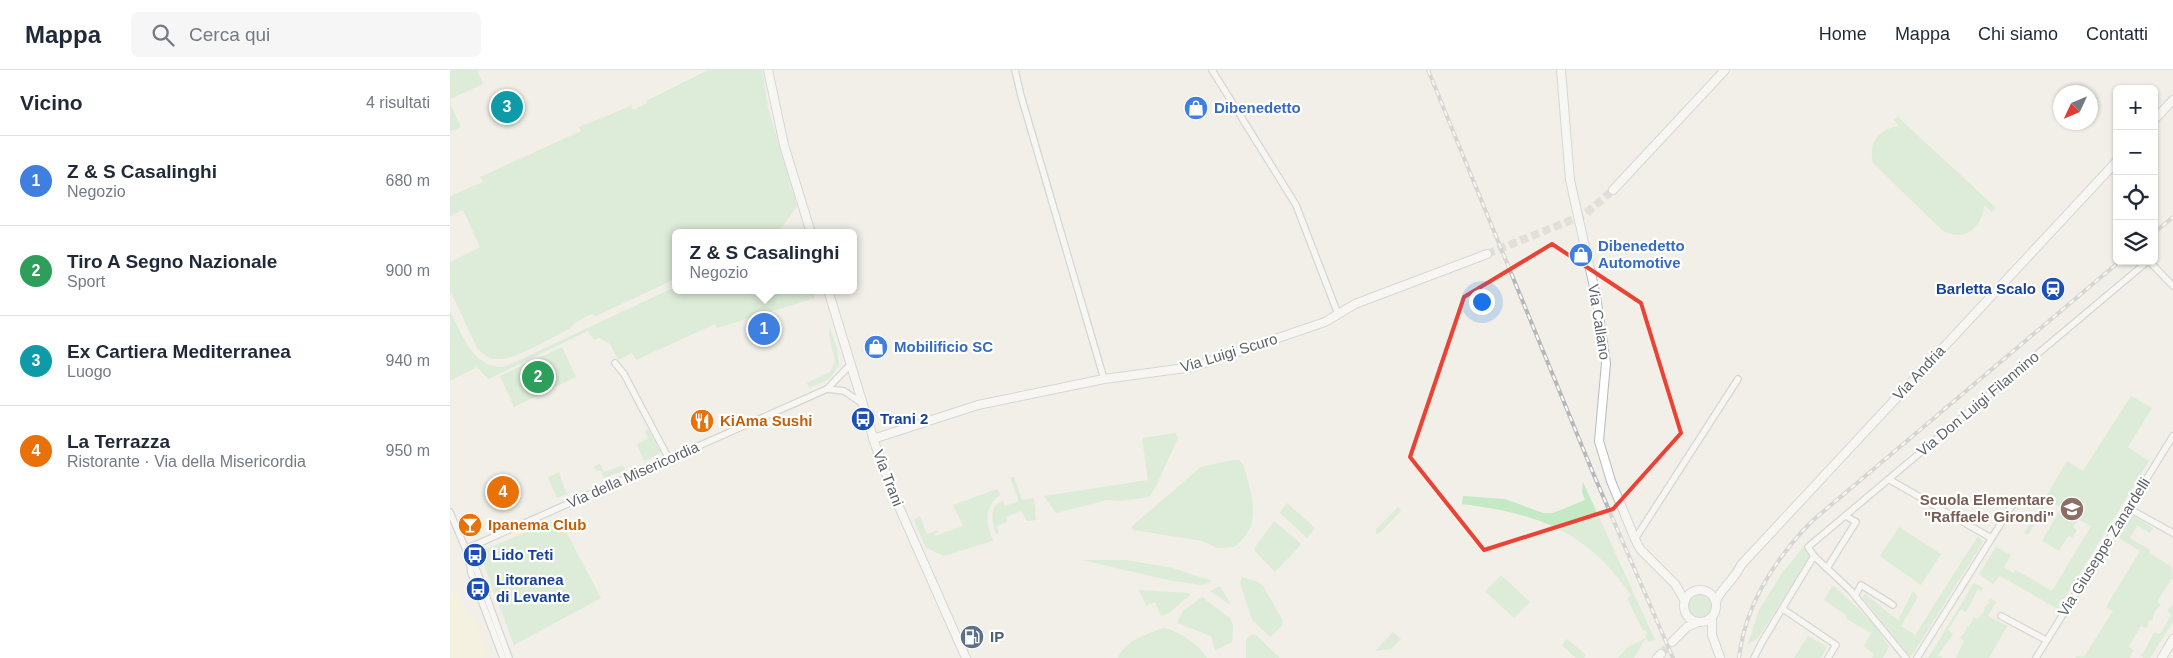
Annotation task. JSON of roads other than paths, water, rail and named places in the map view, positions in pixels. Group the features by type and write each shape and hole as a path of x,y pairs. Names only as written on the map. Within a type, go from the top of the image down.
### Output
{"main road":[{"path":"768,70 784,146 810,229"},
{"name":"Via Callano","path":"1561,70 1570,180 1596,296 1606,363 1599,441 1611,481 1640,549 1675,584 1684,601"},
{"path":"1613,190 1726,70"},
{"path":"2158,116 2173,100"},
{"name":"Via Andria","path":"1716,601 1723,587 2113,165"},
{"name":"Via Luigi Scuro","path":"873,440 978,405 1104,379 1193,367 1325,322 1355,304 1487,254"},
{"name":"Via Trani","path":"829,294 873,440 899,507 966,658"},
{"name":"Via Callano","path":"1675,584 1696,590"},
{"name":"Via Andria","path":"1710,592 1723,587"},
{"path":"1672,642 1679,633 1686,614 1684,601 1689,594 1696,590 1710,592 1716,601 1717,607 1712,618 1712,635 1720,657"},
{"path":"1686,614 1691,620 1700,622 1712,635"},
{"path":"1679,633 1712,618"},
{"path":"2162,658 2173,639"}],"street":[{"path":"1015,70 1104,379"},
{"path":"1212,70 1296,205 1338,314"},
{"name":"Via Don Luigi Filannino","path":"1814,556 1808,547 1890,480 2143,265"},
{"path":"2153,265 2172,282"},
{"path":"615,363 624,374 669,459"},
{"name":"Via della Misericordia","path":"466,549 827,389 850,365"},
{"path":"1635,539 1738,379"},
{"path":"827,389 844,391 863,404"},
{"name":"Via Giuseppe Zanardelli","path":"2036,658 2173,436"},
{"path":"1890,480 1991,538"},
{"path":"1917,658 2013,504"},
{"path":"2128,508 2173,533"},
{"path":"450,512 469,557 477,570 509,658"},
{"path":"1827,568 1856,522 1846,516"},
{"path":"1754,657 1814,556 1855,596 1906,658"},
{"path":"469,557 471,573 503,658"},
{"path":"1855,596 1861,585 1893,605"},
{"path":"1783,609 1836,645 1828,658"},
{"path":"2000,616 2046,640"}],"tunnel":[{"path":"1487,254 1584,215 1613,190"},
{"path":"1661,654 1672,642"}],"railway":[{"path":"1428,70 1593,473 1673,658"},
{"path":"2158,230 2173,217"},
{"path":"1739,658 1742,638 1748,619 1764,583 1786,550 1812,521 2115,265"}],"place":[{"name":"Ex Cartiera Mediterranea","path":"507,107"},
{"name":"Dibenedetto","path":"1196,108"},
{"name":"Dibenedetto Automotive","path":"1581,255"},
{"name":"Barletta Scalo","path":"2053,289"},
{"name":"Z & S Casalinghi","path":"764,329"},
{"name":"Mobilificio SC","path":"876,347"},
{"name":"Tiro A Segno Nazionale","path":"538,377"},
{"name":"Trani 2","path":"863,419"},
{"name":"KiAma Sushi","path":"702,421"},
{"name":"La Terrazza","path":"503,492"},
{"name":"Scuola Elementare \"Raffaele Girondi\"","path":"2072,509"},
{"name":"Ipanema Club","path":"470,525"},
{"name":"Lido Teti","path":"475,555"},
{"name":"Litoranea di Levante","path":"478,589"},
{"name":"IP","path":"972,637"}]}
